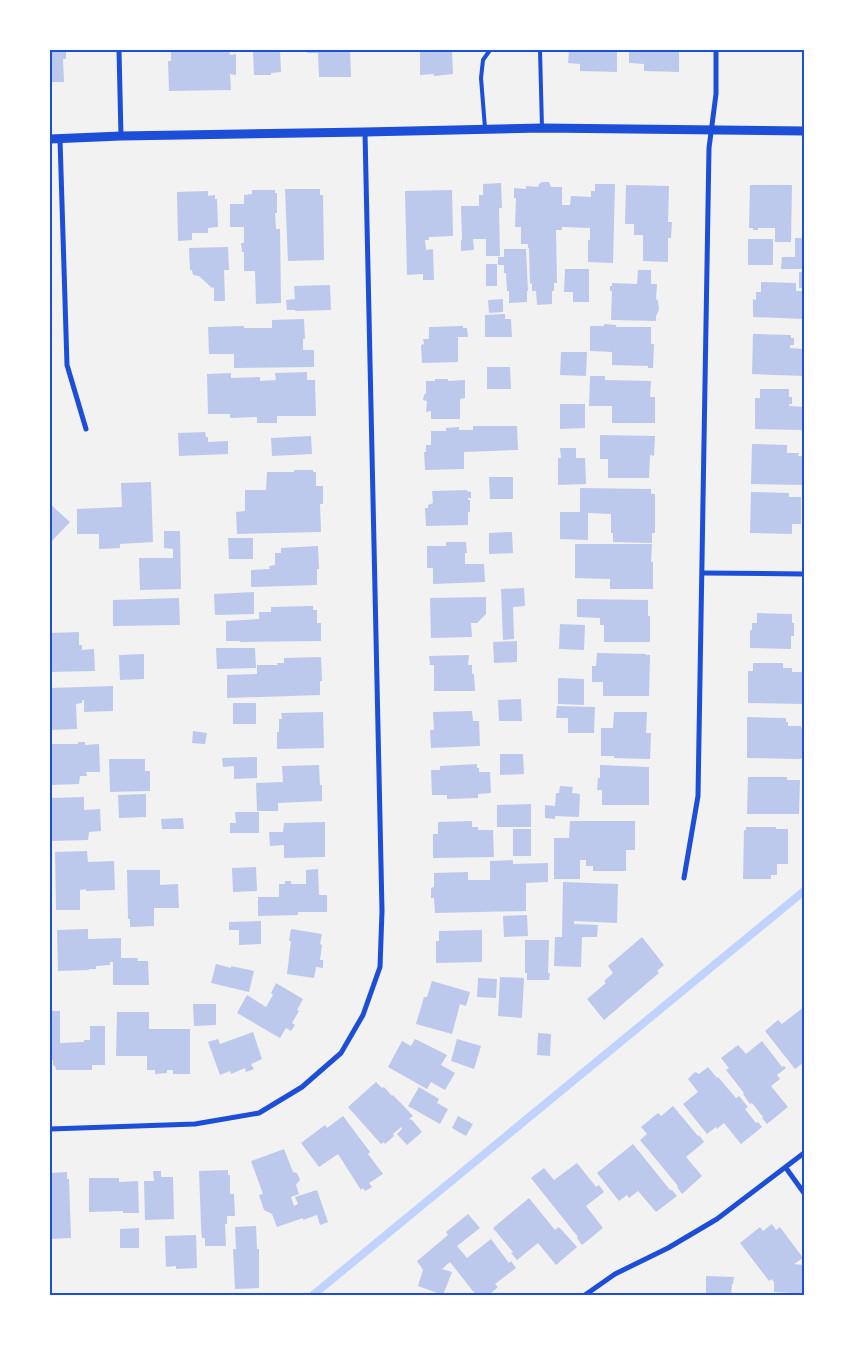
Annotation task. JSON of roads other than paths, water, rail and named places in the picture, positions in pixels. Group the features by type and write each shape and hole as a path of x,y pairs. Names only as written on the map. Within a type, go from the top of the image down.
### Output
{"street":[{"path":"119,50 121,136"},
{"path":"684,878 698,796 709,148 716,94 716,50"},
{"path":"86,429 67,365 55,139 121,136 542,128 804,131"},
{"path":"50,1129 195,1124 259,1113 302,1087 341,1053 363,1015 380,966 382,902 365,132"},
{"path":"703,573 804,574"},
{"path":"584,1295 615,1274 668,1248 717,1219 804,1153"},
{"path":"786,1168 804,1192"}],"lane":[{"path":"485,129 481,78 483,60 490,50"},
{"path":"540,50 542,128"}],"waterway":[{"path":"313,1295 804,891"}]}
